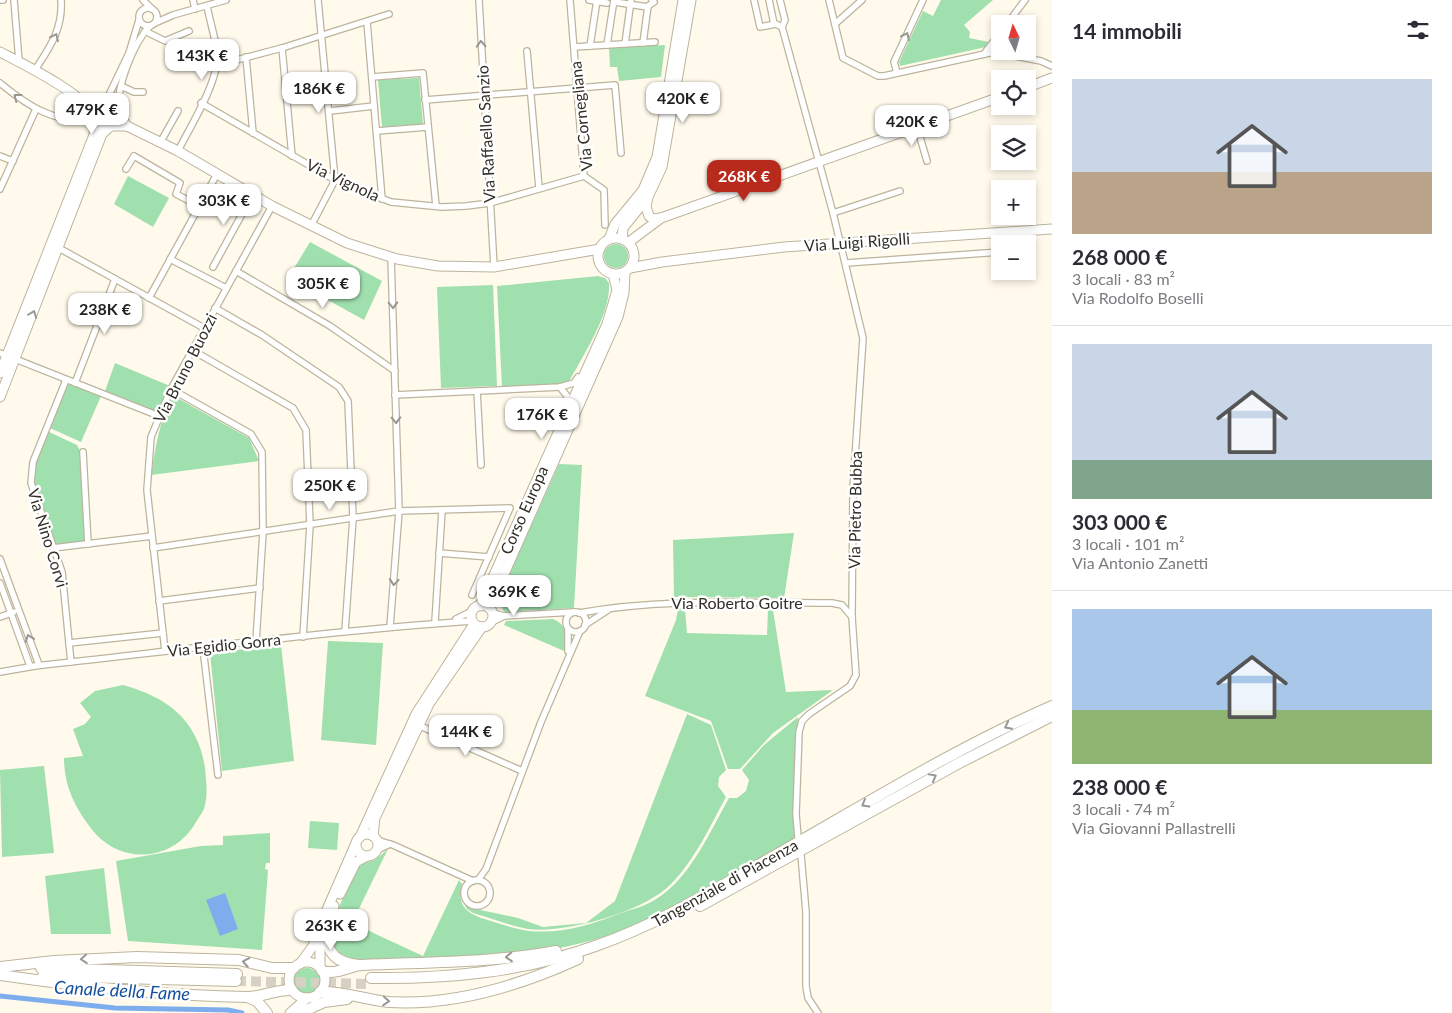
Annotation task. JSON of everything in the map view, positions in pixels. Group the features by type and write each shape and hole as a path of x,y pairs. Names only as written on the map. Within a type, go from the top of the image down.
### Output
{"highway":[{"name":"Tangenziale di Piacenza","path":"1052,706 954,753 689,904 626,935 575,953 529,965 447,977 371,981 449,983 487,979 578,959 628,941 685,914 959,762 1052,716"},
{"path":"325,933 328,948 333,956 341,962 360,965 407,965 517,957 572,948 626,935"},
{"path":"0,967 54,961 137,957 239,960 272,968 297,966"},
{"path":"320,992 361,999 419,1002 488,992 534,979 578,959"},
{"path":"321,969 340,972 360,965"},
{"path":"0,967 236,978 0,975"},
{"path":"0,975 100,989 246,997 293,991"},
{"path":"246,997 257,1001 267,1013"},
{"path":"300,1013 324,1002 361,999"}],"main road":[{"path":"599,262 600,249 609,239 615,224 643,190 657,157 683,0"},
{"path":"661,218 649,216 646,207 648,197 664,157 691,0"},
{"path":"0,52 35,70 88,104 95,119 102,126 127,126 160,142 272,206 347,243 391,257 438,266 494,267 600,249"},
{"path":"1036,84 1052,78"},
{"path":"630,247 652,224 661,218 991,100"},
{"path":"0,373 55,246 74,196 95,132 95,110 102,103"},
{"path":"88,104 112,104 127,126"},
{"path":"74,196 102,134 116,122 118,112"},
{"path":"568,254 586,256 599,262 607,272 613,274 627,270 630,247 622,230 648,197"},
{"name":"Via Luigi Rigolli","path":"630,247 646,262 662,262 840,243 1052,229"},
{"path":"609,239 630,247"},
{"name":"Via Luigi Rigolli","path":"627,270 662,262"},
{"name":"Corso Europa","path":"297,966 313,946 324,914 416,714 476,624 491,614 618,317 627,270"},
{"name":"Corso Europa","path":"375,838 375,818 418,725 476,624 477,608 591,360 614,303 617,286 613,274"},
{"path":"0,396 7,356"},
{"path":"477,608 491,614"},
{"path":"288,1013 307,998 320,992 325,982 319,953 325,933 354,865 360,858 367,856 377,850 375,838 366,834 358,840 359,852 367,856"},
{"path":"288,1013 293,991 289,979 297,966 308,963 321,969"},
{"path":"293,991 307,998"}],"street":[{"path":"14,0 19,62"},
{"path":"35,70 57,35 61,21 61,0"},
{"path":"143,0 154,10 157,17 152,25"},
{"path":"102,103 108,99 129,53 143,0"},
{"path":"193,0 195,9"},
{"path":"118,112 121,86 135,48 145,31 152,25 173,15 226,0"},
{"path":"311,226 335,180 330,111 318,0"},
{"name":"Via Raffaello Sanzio","path":"479,0 494,267"},
{"name":"Via Cornegliana","path":"570,0 584,176 604,190 605,224"},
{"path":"590,0 607,3"},
{"path":"643,43 648,7 654,2 652,0"},
{"path":"754,0 760,27 774,24 782,27"},
{"path":"769,0 774,24"},
{"name":"Via Pietro Bubba","path":"780,0 785,20 782,27 846,263 863,338 856,448 852,617 856,675 850,686 809,714 802,721 799,732 796,814 798,837"},
{"path":"829,0 842,57 845,61 878,76 897,74 1000,52 1041,61 1052,66"},
{"path":"835,24 862,0"},
{"path":"897,74 894,62 923,0"},
{"path":"1014,15 1025,0"},
{"path":"590,46 597,1"},
{"path":"607,45 614,1 630,2 648,7"},
{"path":"625,44 630,2"},
{"path":"178,152 211,87 217,64 218,55 207,6"},
{"path":"141,12 146,8 173,15"},
{"path":"217,64 282,48 389,14"},
{"path":"139,20 143,25 152,25"},
{"path":"367,22 382,198"},
{"path":"145,31 165,41 189,31"},
{"path":"574,47 655,42"},
{"path":"984,54 991,45"},
{"path":"282,48 292,156"},
{"path":"527,50 540,188"},
{"path":"246,57 253,133"},
{"path":"1041,61 1052,60"},
{"path":"372,77 423,73 436,206"},
{"path":"0,83 45,114 75,120 95,119"},
{"path":"121,86 134,92 143,92"},
{"path":"425,100 614,86 621,153"},
{"name":"Via Vignola","path":"202,104 335,180 391,202 436,206 490,203 584,176"},
{"path":"330,111 374,106"},
{"path":"0,189 36,109"},
{"path":"160,142 178,111"},
{"path":"376,131 428,127"},
{"path":"917,127 927,161"},
{"path":"0,156 13,161"},
{"path":"126,169 134,156 180,184 176,194 199,206"},
{"path":"149,298 217,174"},
{"path":"833,214 900,191"},
{"path":"213,267 247,204 249,193"},
{"name":"Via Bruno Buozzi","path":"165,652 147,490 151,437 171,389 272,206"},
{"path":"55,246 204,328"},
{"path":"846,263 991,253"},
{"path":"390,627 399,511 391,257"},
{"path":"170,259 226,288"},
{"path":"236,270 315,316 395,372"},
{"path":"75,383 115,279"},
{"path":"215,308 262,335 339,387 348,401 353,518 345,632"},
{"path":"192,350 293,408 306,430 310,525 303,636"},
{"path":"7,356 159,416"},
{"path":"395,395 560,388 576,383 585,364 591,360"},
{"name":"Via Nino Corvi","path":"66,380 33,462 31,477 33,493 64,580 69,642"},
{"path":"558,435 558,424 568,399 565,392 560,388"},
{"path":"171,389 251,434 262,452 263,532 256,642"},
{"path":"477,391 481,465"},
{"path":"83,452 88,544"},
{"path":"153,548 399,511 510,508 472,595"},
{"path":"434,622 442,510"},
{"path":"53,548 152,536"},
{"path":"439,552 489,557"},
{"path":"0,559 39,665"},
{"path":"0,583 30,666"},
{"path":"159,601 260,588"},
{"name":"Via Roberto Goitre","path":"491,614 504,616 577,613 617,607 704,602 832,603 842,605 852,617"},
{"name":"Via Roberto Goitre","path":"585,625 617,607"},
{"name":"Via Egidio Gorra","path":"449,621 477,608"},
{"path":"0,617 19,610"},
{"path":"462,876 466,885 464,893 466,901 476,907 485,904 490,896 486,884 486,868 567,658 580,631 585,625 584,617 577,613 568,615 566,621 570,642 567,658"},
{"name":"Via Roberto Goitre","path":"544,614 556,616 566,621"},
{"name":"Via Egidio Gorra","path":"0,672 30,666 434,622 449,621 476,624"},
{"path":"568,628 574,632 580,631"},
{"path":"71,662 69,642 163,633"},
{"path":"203,648 218,775"},
{"path":"418,725 522,771"},
{"path":"375,838 462,876 486,884"},
{"path":"377,850 390,844"},
{"path":"801,855 806,912 806,986 808,998 818,1013"},
{"path":"466,885 475,880 486,868"}],"green space":[{"path":"941,0 993,0 964,25 970,32 969,38 989,42 986,47 900,66 899,62 923,11 933,16"},
{"path":"665,45 661,77 619,81 617,67 610,67 609,48"},
{"path":"419,78 423,124 382,127 378,80"},
{"path":"128,176 169,198 153,227 114,204"},
{"path":"310,242 382,281 364,320 288,278"},
{"path":"616,244 625,247 628,256 625,265 616,268 607,265 604,256 607,247"},
{"path":"598,276 605,278 609,283 605,308 595,335 568,384 502,387 497,286"},
{"path":"493,285 497,386 441,388 437,287"},
{"path":"115,363 170,386 158,413 105,391"},
{"path":"68,383 101,396 81,442 50,428"},
{"path":"172,395 249,438 259,461 151,475 161,424"},
{"path":"47,431 77,445 80,451 86,541 54,545 33,483 34,465"},
{"path":"559,464 582,465 574,608 504,612 498,599"},
{"path":"794,533 784,598 674,597 673,540"},
{"path":"768,608 773,610 786,692 833,690 773,733 740,769 728,769 711,721 645,696 676,620 678,609 685,609 687,633 767,635"},
{"path":"553,619 562,625 566,632 564,651 504,625 506,621"},
{"path":"328,641 383,643 376,745 321,740"},
{"path":"281,645 294,761 222,771 210,653"},
{"path":"123,685 153,696 178,713 188,724 195,736 205,768 207,786 204,809 186,836 174,846 160,852 130,853 115,848 102,840 79,811 71,795 64,768 64,758 83,756 73,729 85,724 91,717 80,703 95,691"},
{"path":"687,714 711,725 726,770 719,777 718,786 726,797 695,854 671,884 659,894 625,911 583,924 562,928 528,929 473,913 467,909 462,900 471,908 518,918 543,927 586,923 615,901"},
{"path":"798,717 794,796 796,839 678,906 629,928 603,937 574,945 514,955 454,959 363,961 343,955 332,944 332,934 338,910 360,864 375,860 388,849 352,923 423,956 459,880 462,884 462,904 469,912 513,928 529,931 541,932 576,928 648,904 668,891 689,867 707,839 729,798 737,798 746,791 749,780 742,770 764,745"},
{"path":"44,766 54,853 2,857 0,770"},
{"path":"310,821 339,823 337,850 308,848"},
{"path":"270,833 270,863 266,863 265,869 268,870 262,950 128,941 116,861 201,846 223,845 223,836"},
{"path":"104,868 111,934 51,934 45,876"},
{"path":"307,968 316,972 320,981 316,990 307,994 298,990 294,981 298,972"}],"water":[{"path":"225,893 238,929 220,936 206,900"}],"waterway":[{"name":"Canale della Fame","path":"0,996 115,1008 228,1010 242,1013"}],"tunnel":[{"path":"236,981 371,984"}]}
